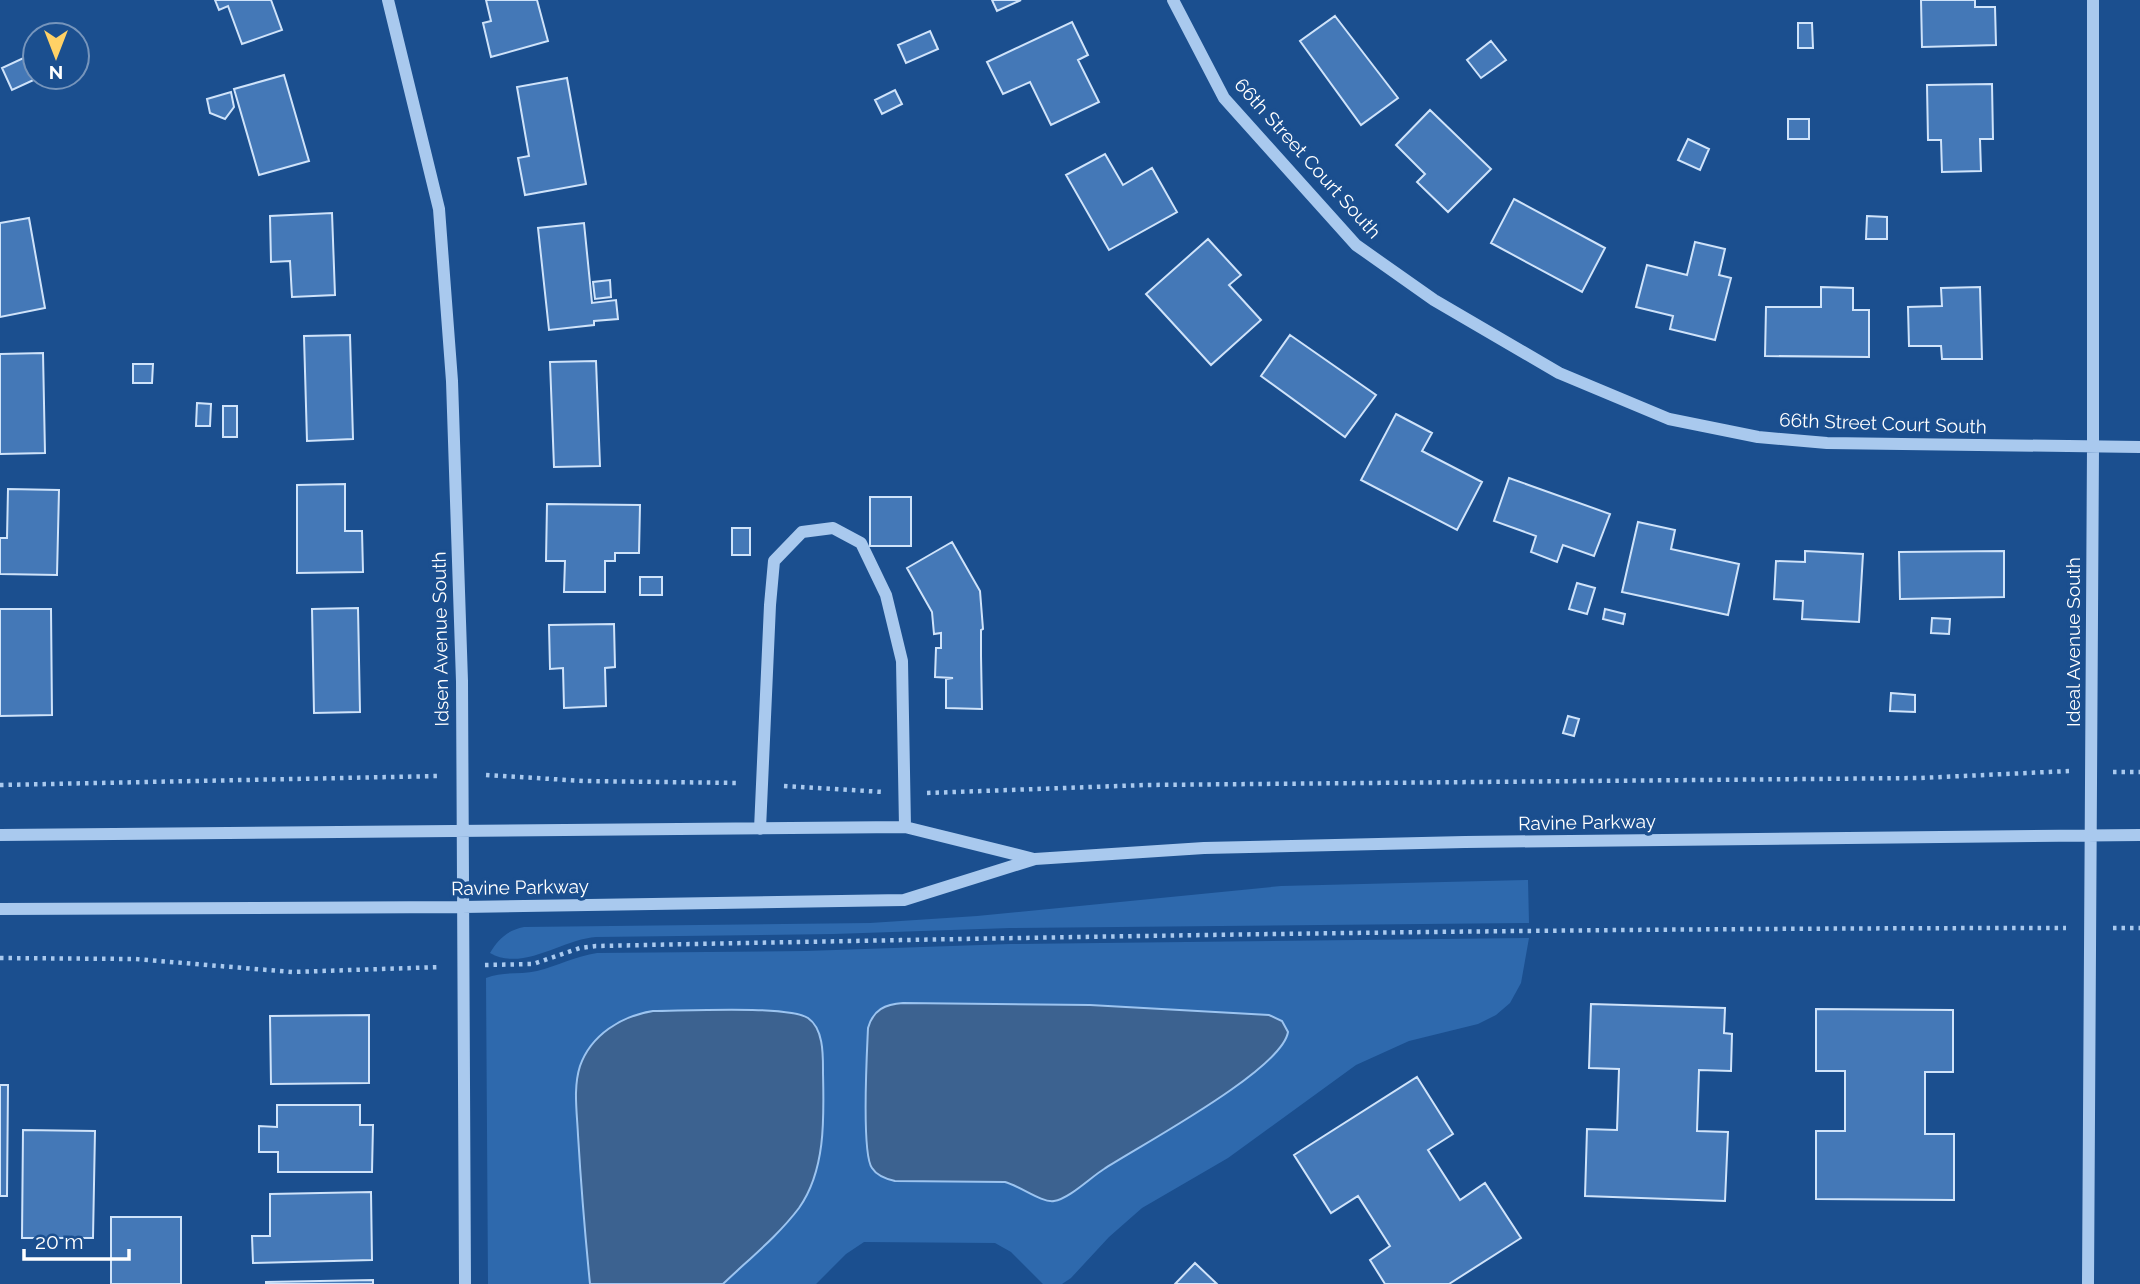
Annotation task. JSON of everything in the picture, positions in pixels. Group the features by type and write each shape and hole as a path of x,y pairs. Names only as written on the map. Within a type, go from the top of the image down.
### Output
{"street":[{"name":"Idsen Avenue South","path":"388,0 439,209 452,381 462,681 465,1284"},
{"name":"66th Street Court South","path":"1173,0 1224,98 1356,245 1434,300 1559,373 1669,419 1758,437 1827,443 2140,447"},
{"name":"Ideal Avenue South","path":"2088,1284 2093,0"},
{"path":"760,829 760,785 774,561 802,533 833,528 861,543 886,595 902,661 905,827"},
{"name":"Ravine Parkway","path":"0,835 905,827 1035,859"},
{"name":"Ravine Parkway","path":"0,909 462,907 904,900 1035,859 1259,846 2140,835"}],"path":[{"path":"508,775 584,781 760,785 905,793 1030,791 1145,785 1920,778 2026,772 2140,772"},
{"path":"0,785 417,777"},
{"path":"493,965 534,964 580,948 596,946 1010,936 2050,928"},
{"path":"2124,928 2140,928"},
{"path":"0,958 135,959 292,972 421,968"}],"shaded area":[{"path":"1528,880 1529,923 1010,928 834,934 596,937 516,959 490,953 504,936 524,927 870,923 977,916 1281,886"},
{"path":"1529,938 1521,983 1510,1003 1496,1015 1478,1024 1409,1041 1356,1065 1228,1158 1142,1208 1062,1284 1043,1284 1011,1252 995,1243 864,1242 846,1254 816,1284 488,1284 486,978 492,976 537,971 597,953 806,951 1010,944"},
{"path":"903,1003 1090,1005 1269,1015 1282,1021 1288,1032 1280,1048 1236,1086 1066,1196 1049,1201 1005,1182 895,1181 882,1177 872,1168 866,1123 868,1028 881,1009"},
{"path":"653,1011 779,1011 808,1018 820,1036 823,1059 823,1125 819,1160 808,1193 791,1218 723,1284 590,1284 576,1109 578,1074 585,1055 599,1036 619,1022"}],"building":[{"path":"215,0 271,0 282,30 242,44 228,6 219,10"},
{"path":"486,0 537,0 548,41 491,57 483,23 491,21"},
{"path":"992,0 1021,0 997,11"},
{"path":"1921,0 1975,0 1975,7 1995,7 1996,45 1922,47"},
{"path":"1335,16 1398,98 1361,125 1300,41"},
{"path":"1072,22 1088,55 1078,60 1099,102 1051,125 1030,82 1003,94 987,62"},
{"path":"1798,23 1812,23 1813,48 1798,48"},
{"path":"930,31 938,49 906,63 898,45"},
{"path":"1491,41 1506,60 1481,78 1467,60"},
{"path":"21,59 21,86 12,90 2,68"},
{"path":"284,75 309,161 259,175 234,89"},
{"path":"567,78 586,184 525,195 518,158 529,156 517,87"},
{"path":"1992,84 1993,139 1980,139 1981,171 1942,172 1941,140 1928,140 1927,85"},
{"path":"895,90 902,104 882,114 875,100"},
{"path":"231,92 234,107 225,119 210,113 207,99"},
{"path":"1430,110 1491,169 1448,212 1417,182 1425,174 1396,145"},
{"path":"1788,119 1809,119 1809,139 1788,139"},
{"path":"1688,139 1709,149 1700,170 1678,160"},
{"path":"1105,154 1123,185 1152,168 1177,212 1109,250 1066,175"},
{"path":"1514,199 1605,248 1582,292 1491,243"},
{"path":"332,213 335,295 292,297 290,261 271,262 270,216"},
{"path":"1867,216 1887,217 1887,239 1866,239"},
{"path":"29,218 45,308 0,317 0,223"},
{"path":"584,223 592,303 616,300 618,319 594,321 594,325 549,330 538,228"},
{"path":"1208,239 1241,275 1229,285 1261,320 1211,365 1146,294"},
{"path":"1695,242 1725,249 1719,275 1731,278 1715,340 1670,329 1673,316 1636,307 1647,265 1687,275"},
{"path":"610,280 611,297 595,299 593,282"},
{"path":"1821,287 1853,288 1853,310 1869,310 1869,357 1765,356 1766,307 1821,307"},
{"path":"1980,287 1982,359 1942,359 1941,346 1909,346 1908,307 1942,306 1941,288"},
{"path":"350,335 353,439 307,441 304,336"},
{"path":"1290,335 1376,395 1345,437 1261,376"},
{"path":"43,353 45,453 0,454 0,354"},
{"path":"596,361 600,466 554,467 550,362"},
{"path":"133,364 153,364 152,383 133,383"},
{"path":"197,403 211,404 210,426 196,426"},
{"path":"223,406 237,406 237,437 223,437"},
{"path":"1396,414 1432,433 1422,451 1482,482 1457,530 1361,480"},
{"path":"1509,478 1610,514 1594,556 1563,545 1557,562 1531,552 1536,536 1494,521"},
{"path":"345,484 345,531 362,531 363,572 297,573 297,485"},
{"path":"8,489 59,490 57,575 0,574 0,538 7,538"},
{"path":"870,497 911,497 911,546 870,546"},
{"path":"547,504 640,505 639,553 615,553 615,561 605,561 605,592 564,592 565,561 546,561"},
{"path":"1638,522 1675,530 1671,549 1739,564 1728,615 1622,592"},
{"path":"732,528 750,528 750,555 732,555"},
{"path":"952,542 980,591 983,629 982,709 946,708 946,679 953,678 935,677 936,648 941,648 941,633 934,634 932,612 907,568"},
{"path":"1805,551 1863,554 1859,622 1802,619 1803,601 1774,599 1776,561 1805,562"},
{"path":"2004,551 2004,597 1900,599 1899,552"},
{"path":"640,577 662,577 662,595 640,595"},
{"path":"1577,583 1595,588 1587,614 1569,609"},
{"path":"358,608 360,712 314,713 312,609"},
{"path":"0,609 51,609 52,715 0,716"},
{"path":"1605,609 1625,614 1623,624 1603,619"},
{"path":"1932,618 1950,619 1949,634 1931,633"},
{"path":"614,624 615,667 605,668 606,706 564,708 563,668 550,669 549,625"},
{"path":"1891,693 1915,695 1915,712 1890,711"},
{"path":"1568,716 1579,719 1574,736 1563,733"},
{"path":"1591,1004 1725,1008 1724,1033 1732,1034 1731,1071 1699,1070 1697,1131 1728,1132 1725,1201 1585,1196 1587,1129 1617,1130 1619,1069 1589,1068"},
{"path":"1816,1009 1953,1010 1953,1072 1925,1072 1925,1134 1954,1134 1954,1200 1816,1199 1816,1131 1845,1131 1845,1071 1816,1071"},
{"path":"369,1015 369,1083 271,1084 270,1016"},
{"path":"1417,1077 1453,1134 1428,1150 1460,1200 1485,1183 1521,1238 1449,1284 1385,1284 1370,1260 1390,1246 1358,1196 1331,1213 1294,1155"},
{"path":"0,1085 8,1085 7,1196 0,1196"},
{"path":"277,1105 360,1105 360,1125 373,1125 372,1172 278,1172 278,1152 259,1152 259,1126 277,1127"},
{"path":"23,1130 95,1131 93,1238 22,1238"},
{"path":"371,1192 372,1260 253,1263 252,1236 270,1236 270,1194"},
{"path":"111,1217 181,1217 181,1284 111,1284"},
{"path":"1195,1263 1217,1284 1175,1284"},
{"path":"373,1280 373,1284 266,1284 266,1282"}]}
